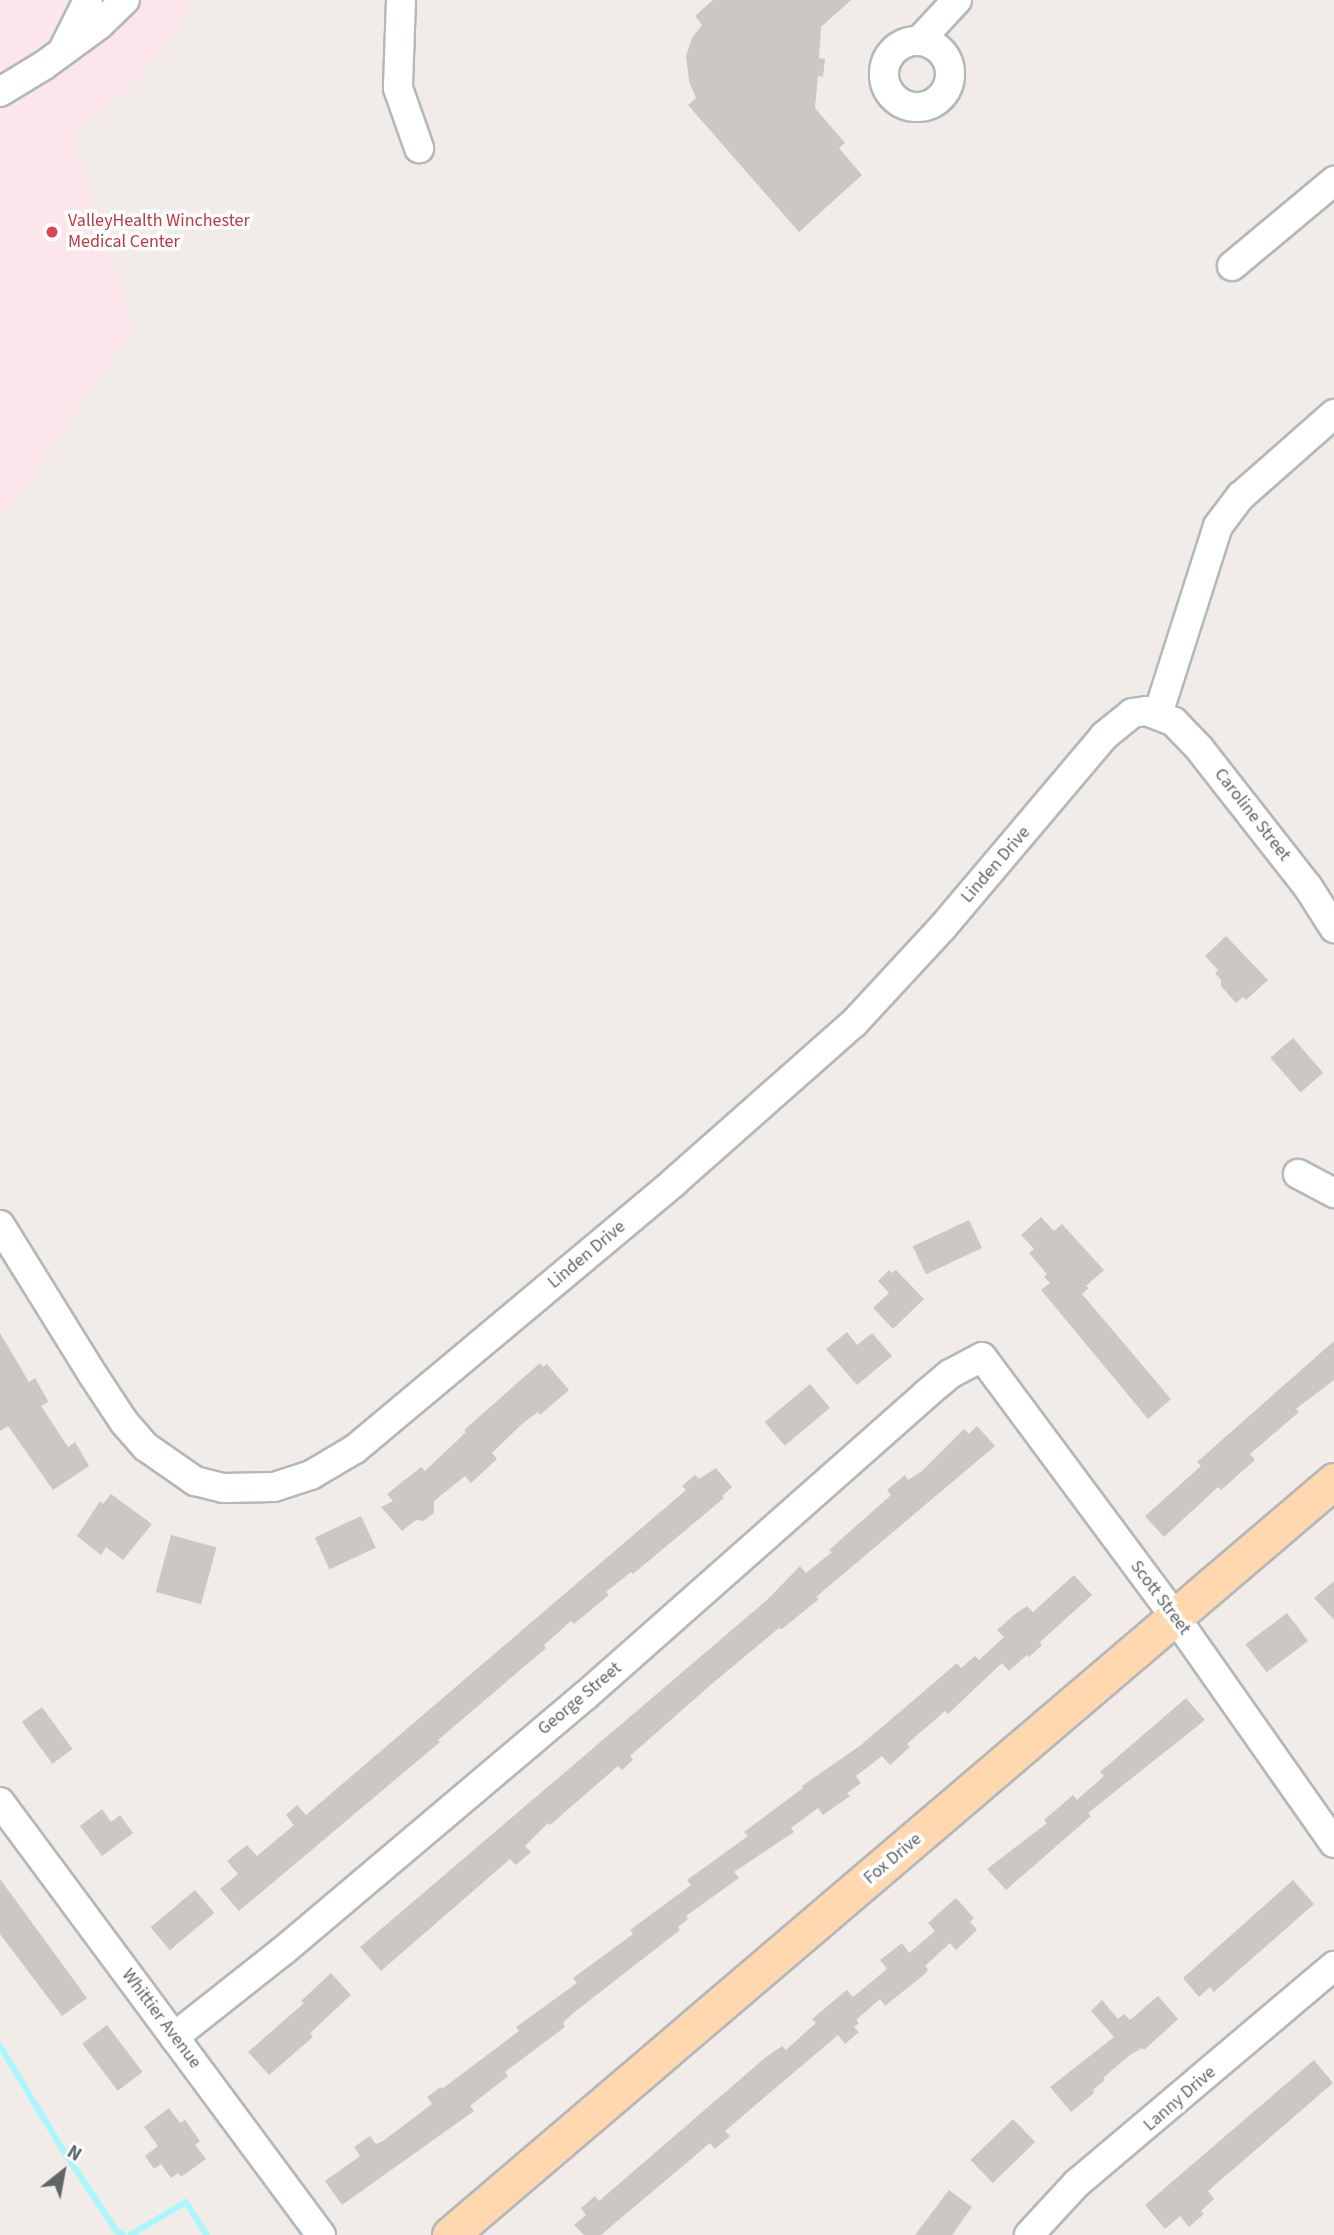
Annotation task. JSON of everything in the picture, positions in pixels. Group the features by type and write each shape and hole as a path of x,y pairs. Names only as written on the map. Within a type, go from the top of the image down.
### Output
{"main road":[{"name":"Fox Drive","path":"450,2235 1334,1481"}],"street":[{"path":"64,48 88,0"},
{"path":"0,92 43,66 64,48 99,25 125,0"},
{"path":"401,0 398,88 419,148"},
{"path":"919,41 957,0"},
{"path":"1232,267 1334,181"},
{"path":"1158,714 1218,526 1241,496 1334,414"},
{"name":"Linden Drive","path":"0,1225 124,1422 163,1461 195,1481 223,1488 274,1487 311,1475 355,1449 513,1317 853,1023 942,928 1118,721 1132,713 1158,714"},
{"name":"Caroline Street","path":"1158,714 1174,722 1218,770 1308,887 1334,928"},
{"path":"1298,1174 1334,1193"},
{"name":"Scott Street","path":"982,1357 1175,1617 1334,1843"},
{"name":"George Street","path":"174,2037 283,1951 585,1696 942,1381 982,1357"},
{"name":"Whittier Avenue","path":"0,1802 321,2235"},
{"name":"Lanny Drive","path":"1028,2235 1076,2184 1334,1966"}],"shaded area":[{"name":"ValleyHealth Winchester Medical Center","path":"0,0 193,0 181,25 134,83 72,136 134,328 0,521"}],"building":[{"path":"713,0 851,0 821,27 819,58 825,59 823,77 818,76 815,108 845,143 839,148 862,175 799,232 688,105 696,98 689,81 686,56 692,38 702,25 695,16"},
{"path":"1226,936 1268,980 1246,1000 1243,997 1236,1003 1221,986 1221,980 1215,973 1218,970 1205,956"},
{"path":"1293,1038 1323,1073 1301,1092 1270,1058"},
{"path":"1041,1217 1054,1231 1062,1224 1104,1270 1086,1286 1089,1288 1082,1294 1171,1399 1148,1419 1041,1290 1050,1283 1044,1277 1047,1274 1029,1253 1034,1249 1021,1235"},
{"path":"969,1220 982,1248 926,1274 913,1246"},
{"path":"889,1270 892,1273 896,1270 924,1299 893,1329 873,1308 889,1293 878,1281"},
{"path":"847,1332 857,1345 872,1333 892,1356 857,1385 826,1349"},
{"path":"0,1333 29,1382 35,1378 48,1402 41,1406 68,1447 75,1442 89,1466 53,1490 8,1426 0,1431"},
{"path":"1334,1341 1334,1380 1296,1409 1299,1412 1250,1454 1255,1460 1221,1490 1218,1487 1164,1537 1145,1516 1201,1466 1197,1462"},
{"path":"540,1363 543,1367 547,1364 569,1390 540,1415 538,1412 522,1424 492,1453 497,1459 471,1483 465,1476 434,1501 434,1513 423,1521 416,1520 402,1531 381,1507 393,1501 387,1494 421,1467 425,1471 466,1432 464,1430"},
{"path":"810,1384 830,1408 785,1446 765,1422"},
{"path":"977,1426 995,1446 816,1597 819,1599 782,1629 779,1628 707,1688 630,1756 633,1760 622,1770 618,1766 550,1825 548,1823 525,1846 531,1852 516,1865 510,1859 381,1971 360,1947 768,1599 800,1566 806,1573 832,1552 829,1550 891,1495 887,1490 905,1475 908,1480 922,1471 964,1429 969,1434"},
{"path":"716,1468 732,1487 722,1496 724,1498 633,1574 631,1572 606,1592 609,1595 574,1624 571,1621 544,1645 546,1648 438,1740 440,1742 239,1911 220,1889 238,1874 227,1861 247,1845 257,1856 294,1825 286,1815 297,1805 306,1815 686,1490 682,1486 695,1475 699,1479"},
{"path":"111,1494 152,1524 123,1560 106,1547 101,1555 77,1536 100,1501 103,1504"},
{"path":"361,1516 376,1548 330,1569 315,1538"},
{"path":"171,1535 216,1547 201,1604 156,1592"},
{"path":"1074,1575 1092,1595 1040,1642 1042,1645 1029,1657 1027,1655 1009,1671 1002,1663 948,1714 945,1711 907,1744 910,1747 890,1765 882,1756 856,1776 861,1783 847,1793 850,1796 823,1815 818,1808 791,1828 794,1832 734,1872 739,1878 686,1916 688,1919 678,1927 680,1930 572,2014 563,2023 565,2027 505,2072 508,2076 470,2106 474,2111 342,2205 325,2181 360,2156 354,2147 370,2136 376,2144 383,2141 432,2104 427,2097 441,2087 442,2089 519,2031 516,2027 577,1983 573,1978 633,1934 630,1930 691,1885 687,1880 748,1836 744,1832 803,1788 802,1786 861,1745 957,1663 961,1668 975,1656 979,1660 1004,1637 997,1630 1027,1606 1033,1612"},
{"path":"1334,1581 1334,1620 1314,1598"},
{"path":"1287,1613 1308,1641 1267,1672 1245,1644"},
{"path":"1186,1698 1205,1720 1088,1813 1091,1816 1006,1890 987,1869 1047,1823 1044,1820 1073,1795 1077,1800 1104,1776 1100,1772"},
{"path":"42,1707 73,1749 52,1764 22,1722"},
{"path":"102,1809 111,1822 120,1815 133,1833 102,1856 80,1826"},
{"path":"0,1879 87,1998 62,2016 0,1934"},
{"path":"1293,1880 1314,1904 1214,1992 1210,1987 1199,1997 1183,1978"},
{"path":"195,1890 214,1913 170,1950 151,1927"},
{"path":"956,1898 974,1918 970,1922 977,1930 956,1950 950,1943 925,1966 928,1969 926,1973 885,2006 880,1999 856,2020 859,2023 854,2027 859,2032 845,2044 838,2035 725,2131 730,2136 715,2149 710,2143 601,2235 584,2235 574,2225 586,2215 581,2208 595,2196 599,2201 766,2057 782,2046 786,2050 816,2023 812,2019 847,1990 853,1997 887,1969 880,1960 902,1943 909,1953 935,1931 928,1923"},
{"path":"331,1973 351,1995 310,2033 313,2037 269,2075 248,2052 304,2003 301,2001"},
{"path":"1158,1996 1178,2019 1144,2050 1142,2048 1130,2055 1103,2078 1105,2080 1093,2090 1094,2093 1071,2112 1050,2087 1114,2037 1091,2011 1102,2000 1118,2019 1124,2014 1130,2020"},
{"path":"107,2025 143,2072 118,2091 82,2044"},
{"path":"1314,2060 1333,2083 1208,2191 1214,2199 1201,2211 1204,2214 1189,2227 1180,2216 1165,2229 1145,2205"},
{"path":"169,2108 180,2123 185,2120 200,2141 195,2145 206,2159 181,2177 178,2173 171,2178 161,2164 154,2169 145,2156 158,2146 144,2127"},
{"path":"1013,2119 1035,2142 993,2183 971,2160"},
{"path":"949,2190 972,2207 952,2235 915,2235"}],"waterway":[{"path":"0,2046 63,2150 116,2230 123,2235"},
{"path":"130,2235 186,2202 207,2235"}],"place":[{"name":"ValleyHealth Winchester Medical Center","path":"52,232"}]}
